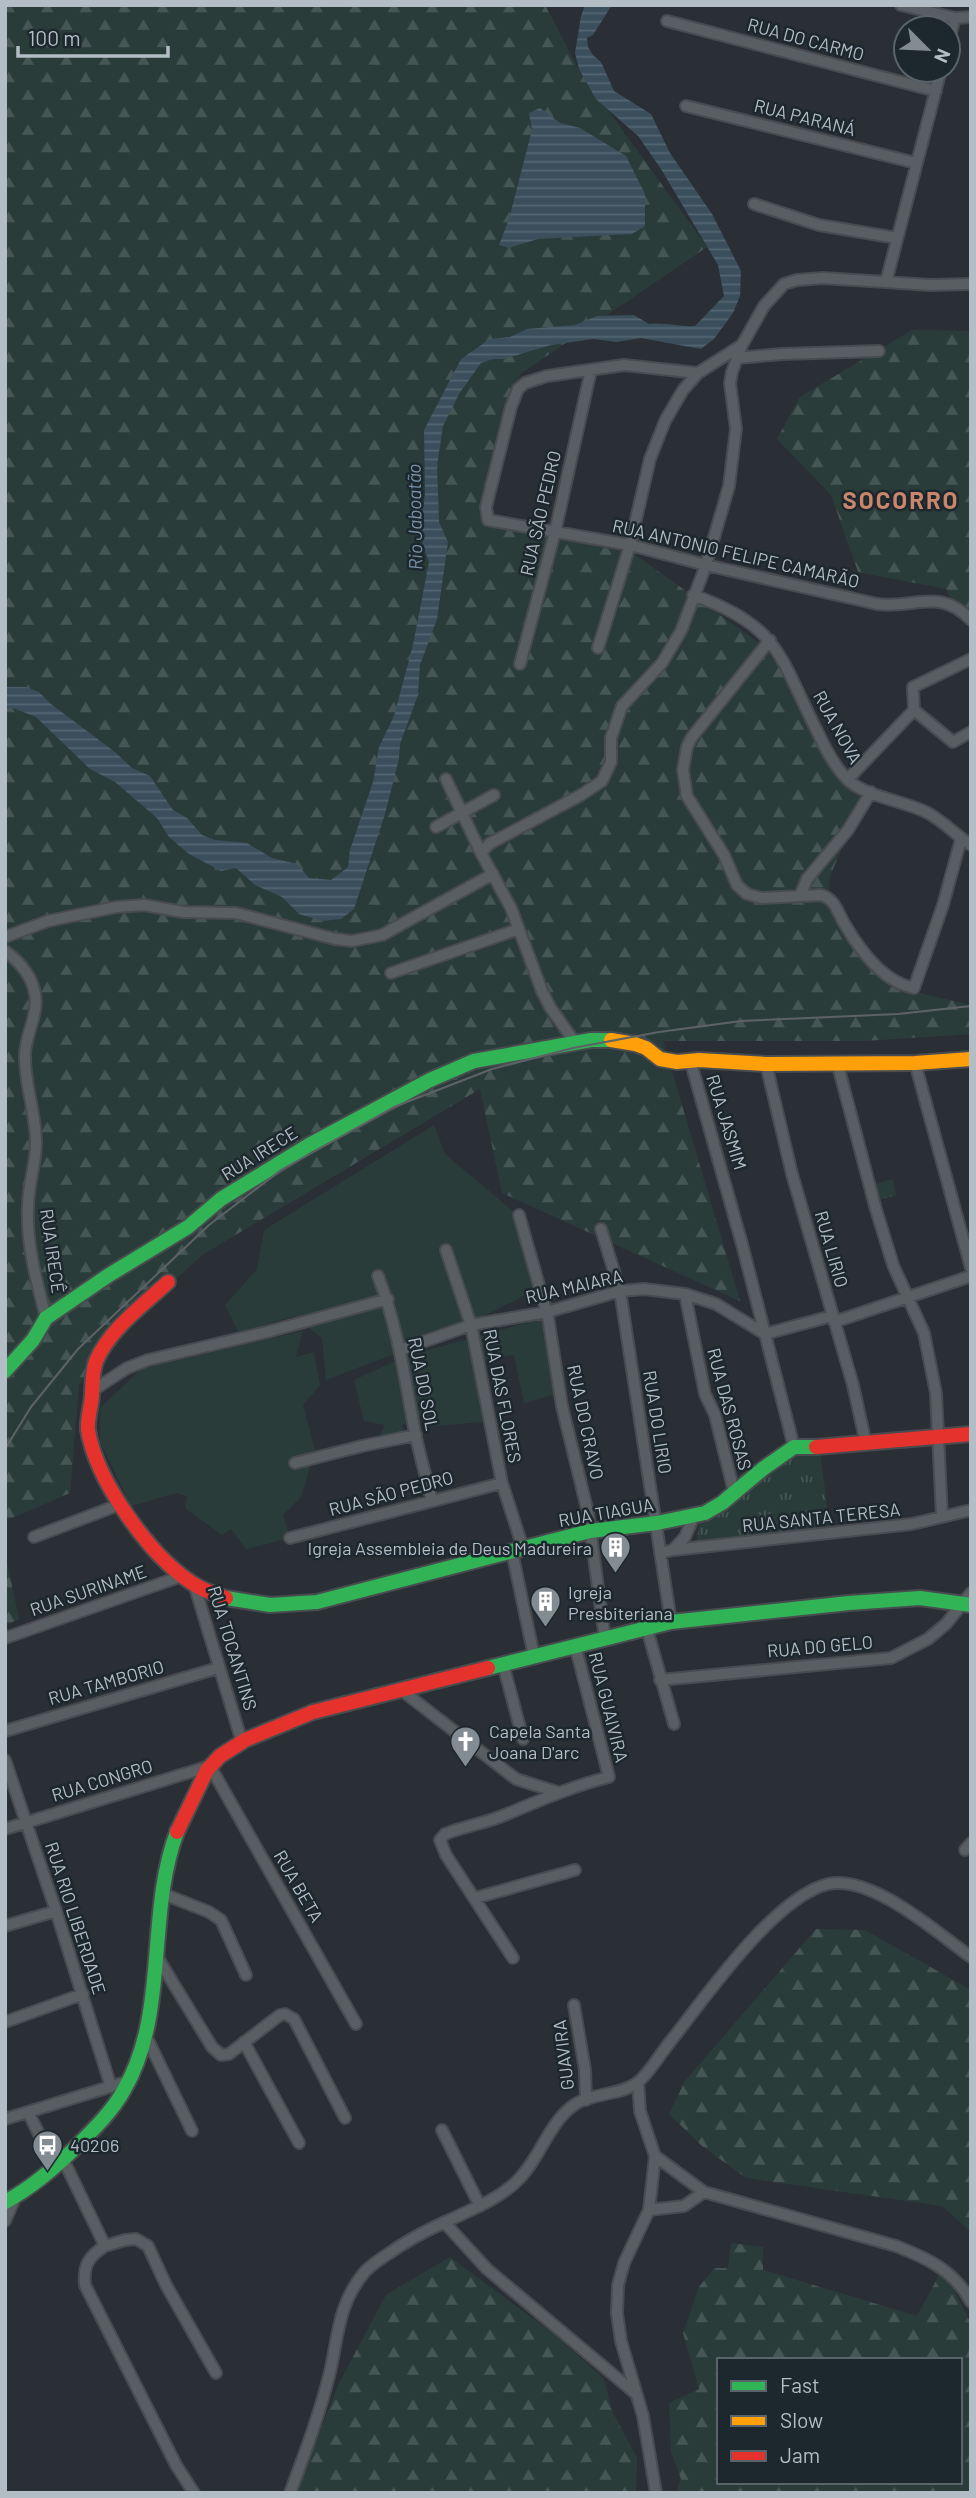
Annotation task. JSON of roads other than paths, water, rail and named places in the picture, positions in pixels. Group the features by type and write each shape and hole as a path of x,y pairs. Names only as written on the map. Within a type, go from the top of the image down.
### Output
{"street":[{"path":"901,5 938,14"},
{"name":"RUA DO CARMO","path":"667,21 936,91"},
{"path":"886,282 938,84"},
{"name":"RUA PARANÁ","path":"687,106 916,163"},
{"path":"754,204 819,225 897,238"},
{"path":"481,853 489,844 602,781 611,762 611,738 622,706 669,652 681,631 706,565 729,486 736,429 730,383 742,345 764,306 784,284 808,279 930,285 971,284"},
{"path":"598,648 630,545 650,459 673,406 698,373 742,345"},
{"path":"737,358 879,351"},
{"path":"591,370 625,365 698,373"},
{"name":"RUA ANTONIO FELIPE CAMARÃO","path":"591,370 533,379 518,389 504,429 485,507 488,520 630,545 877,604 898,605 932,600 950,604 971,621"},
{"name":"RUA SÃO PEDRO","path":"520,664 555,532 591,370"},
{"name":"RUA NOVA","path":"693,595 743,617 770,640 790,671 821,741 848,779 871,792 929,814 966,842"},
{"path":"770,640 692,737 684,758 684,783 694,810 724,855 741,890 762,898 821,895 830,898 849,932 878,969 886,977 914,988 966,842"},
{"path":"848,779 914,710 913,687 971,659"},
{"path":"914,710 953,742 971,732"},
{"path":"446,779 519,929 550,1007 576,1044"},
{"path":"800,896 807,879 848,830 871,792"},
{"path":"436,827 464,814 494,795"},
{"path":"5,937 48,921 116,907 144,905 183,912 236,914 335,939 352,940 382,935 493,874"},
{"path":"391,973 519,929"},
{"name":"RUA IRECÊ","path":"5,951 24,968 36,995 34,1014 26,1040 25,1059 36,1141 28,1220 32,1254 46,1318"},
{"name":"RUA IRECE","path":"5,1371 28,1346 46,1318 109,1275 188,1227 221,1199 287,1158 430,1080 474,1061 576,1044 589,1039 635,1043 645,1046 658,1058 691,1063"},
{"name":"RUA JASMIM","path":"794,1447 691,1063 712,1060 766,1064 915,1063 971,1059"},
{"path":"837,1062 892,1265 924,1333 936,1393 942,1517"},
{"path":"915,1063 971,1268"},
{"name":"RUA LIRIO","path":"766,1064 792,1174 855,1395 866,1444"},
{"name":"RUA DO CRAVO","path":"519,1215 547,1312 562,1406 578,1465 590,1531 605,1639"},
{"name":"RUA DO LIRIO","path":"601,1229 620,1292 671,1622"},
{"name":"RUA DAS FLORES","path":"446,1250 471,1325 517,1550 534,1656"},
{"name":"RUA DO SOL","path":"379,1276 388,1299 432,1501"},
{"path":"765,1334 833,1319 971,1276"},
{"name":"RUA TOCANTINS","path":"168,1282 130,1317 98,1357 92,1371 88,1429 94,1451 121,1504 139,1531 188,1580 242,1742"},
{"name":"RUA MAIARA","path":"400,1350 471,1325 547,1312 620,1292 659,1289 716,1304 765,1334"},
{"name":"RUA DAS ROSAS","path":"685,1294 705,1394 715,1415 734,1492"},
{"path":"92,1391 127,1368 148,1360 267,1332 388,1299"},
{"path":"794,1447 866,1444 971,1434"},
{"path":"295,1463 416,1435"},
{"name":"RUA TIAGUA","path":"188,1580 244,1602 290,1607 330,1599 470,1560 590,1531 694,1516 716,1507 794,1447"},
{"name":"RUA SÃO PEDRO","path":"290,1538 502,1483"},
{"path":"34,1537 121,1504"},
{"name":"RUA SANTA TERESA","path":"673,1550 912,1524 971,1510"},
{"path":"660,1553 673,1550 685,1536 694,1516"},
{"name":"RUA SURINAME","path":"5,1638 188,1580"},
{"path":"5,2221 10,2200 59,2163 107,2115 129,2081 145,2034 161,1893 168,1856 201,1779 210,1766 242,1742 262,1731 313,1712 671,1622 891,1600 968,1600"},
{"name":"RUA DO GELO","path":"660,1680 891,1658 928,1639 968,1600"},
{"path":"647,1629 674,1724"},
{"name":"RUA GUAIVIRA","path":"558,1792 609,1777 575,1645"},
{"path":"503,1664 523,1739"},
{"name":"RUA TAMBORIO","path":"5,1731 218,1668"},
{"path":"400,1689 516,1779 558,1792"},
{"name":"RUA RIO LIBERDADE","path":"5,1760 111,2087"},
{"name":"RUA CONGRO","path":"5,1829 210,1766"},
{"name":"RUA BETA","path":"210,1766 356,2024"},
{"path":"513,1958 446,1856 440,1840 445,1834 491,1820 558,1792"},
{"path":"475,1898 575,1870"},
{"path":"290,2493 330,2371 336,2333 354,2287 370,2266 411,2239 480,2206 515,2184 527,2171 555,2126 577,2103 638,2083 722,1976 793,1900 813,1889 845,1883 898,1905 971,1957"},
{"path":"161,1893 209,1912 220,1920 246,1975"},
{"path":"5,1926 56,1911"},
{"path":"156,1955 212,2047 221,2055 229,2054 280,2015 290,2015 345,2118"},
{"path":"5,2022 83,1994"},
{"name":"GUAVIRA","path":"574,2006 586,2100"},
{"path":"145,2034 192,2131"},
{"path":"244,2042 299,2143"},
{"path":"5,2119 129,2081"},
{"path":"638,2083 640,2111 655,2156 649,2210 630,2246 618,2285 617,2314 621,2341 643,2416 656,2493"},
{"path":"28,2112 105,2246"},
{"path":"442,2130 480,2206"},
{"path":"655,2156 704,2192 873,2239 926,2258 948,2272 971,2302"},
{"path":"649,2210 684,2206 704,2192"},
{"path":"444,2222 487,2269 635,2393"},
{"path":"194,2493 176,2465 85,2285 84,2272 92,2254 125,2239 136,2239 148,2246 166,2285 216,2374"}],"water":[{"path":"585,5 612,5 593,35 587,38 588,47 601,62 614,91 651,114 670,153 712,214 741,271 740,296 733,313 714,339 701,349 641,338 617,342 593,339 551,345 481,363 459,394 443,426 437,466 439,522 448,542 437,619 420,665 418,695 400,744 399,759 385,814 354,909 341,919 322,921 299,914 282,897 255,885 236,868 221,871 189,854 169,837 157,818 115,782 90,769 36,717 13,708 5,709 5,687 25,687 39,692 132,768 150,776 173,810 187,818 202,835 215,840 247,843 272,858 297,864 309,878 331,880 348,867 350,850 373,782 379,747 394,716 413,645 429,562 422,542 420,524 425,495 424,430 461,359 490,339 510,337 527,329 575,325 597,316 634,315 649,324 695,326 724,296 718,265 661,169 638,136 596,99 579,69 575,53"},
{"path":"540,108 560,123 580,128 626,156 645,194 645,226 632,234 538,239 509,248 499,245 509,219 532,130 529,113"}],"tram line":[{"path":"5,1449 31,1407 78,1349 209,1225 281,1170 394,1107 492,1069 573,1048 659,1032 741,1021 898,1014 971,1006"}],"place":[{"name":"Igreja Assembleia de Deus Madureira","path":"615,1575"},
{"name":"Igreja Presbiteriana","path":"545,1629"},
{"name":"Capela Santa Joana D'arc","path":"466,1768"},
{"name":"40206","path":"47,2172"}],"district":[{"name":"SOCORRO","path":"901,499"}],"water label":[{"name":"Rio Jaboatão","path":"414,517"}]}
